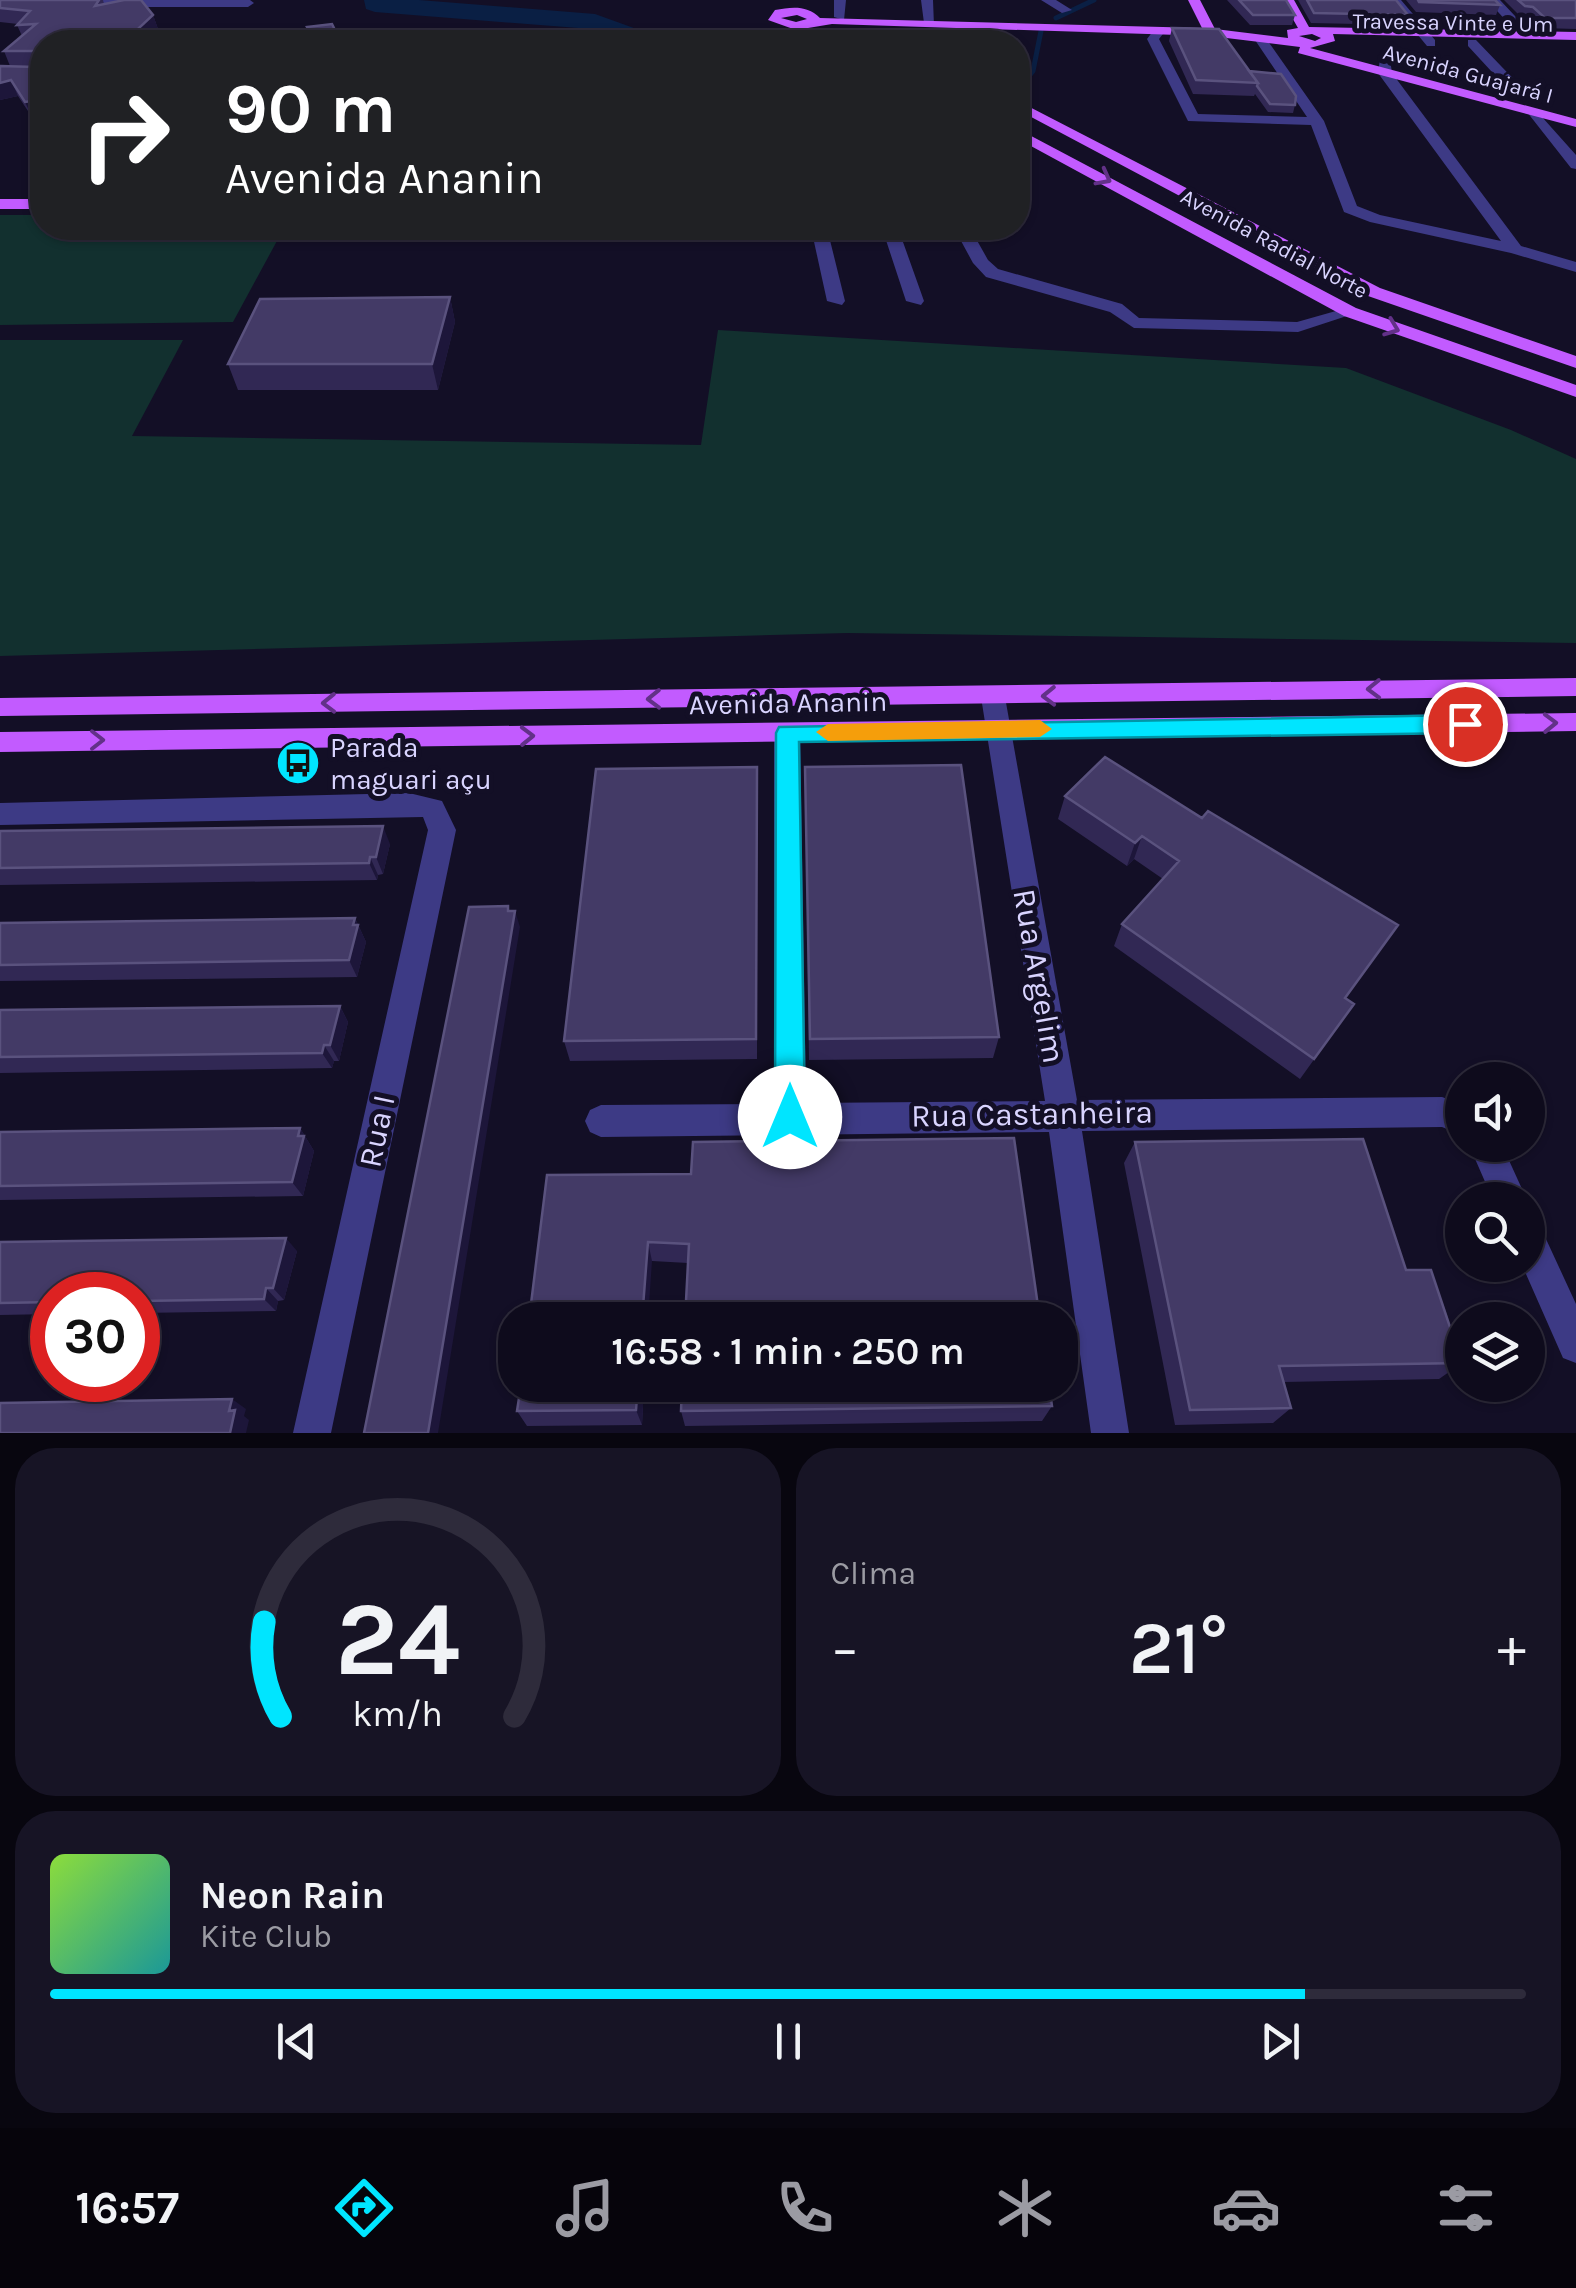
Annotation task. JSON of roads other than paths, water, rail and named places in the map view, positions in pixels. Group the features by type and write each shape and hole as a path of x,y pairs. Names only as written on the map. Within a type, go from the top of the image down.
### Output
{"main road":[{"path":"776,30 777,0"},
{"path":"1194,0 1210,32"},
{"path":"1288,0 1300,35"},
{"path":"776,19 1300,35 1328,42"},
{"path":"796,30 808,22"},
{"path":"1244,35 1260,40 1300,35"},
{"name":"Travessa Vinte e Um","path":"1300,35 1576,44"},
{"name":"Avenida Guajará I","path":"1300,35 1306,51 1576,110"},
{"name":"Travessa Vinte e Um","path":"1328,42 1576,36"},
{"name":"Avenida Guajará I","path":"1328,42 1385,68 1576,122"},
{"name":"Avenida Radial Norte","path":"1030,111 1374,292 1576,362"},
{"name":"Avenida Radial Norte","path":"1030,139 1350,312 1576,390"},
{"path":"0,204 30,204"},
{"name":"Avenida Ananin","path":"0,742 787,733 995,713 1576,687"},
{"name":"Avenida Ananin","path":"0,707 995,713 1576,722"}],"street":[{"path":"840,0 847,19"},
{"path":"927,0 930,23"},
{"path":"1046,0 1066,10"},
{"path":"1395,0 1428,38"},
{"path":"1494,0 1526,35"},
{"path":"0,3 248,3"},
{"path":"1160,30 1153,39 1198,120 1316,121"},
{"path":"1260,40 1316,121 1346,204 1355,212 1576,267"},
{"path":"1472,43 1521,95"},
{"path":"1385,68 1515,250"},
{"path":"1534,112 1576,165"},
{"path":"822,240 836,301"},
{"path":"894,240 914,301"},
{"path":"969,240 981,263 992,273 1116,308 1134,324 1298,327 1350,312"},
{"name":"Rua Argelim","path":"995,713 1063,1113 1110,1433"},
{"path":"787,733 790,1117"},
{"name":"Rua I","path":"0,814 409,804 433,808 442,830 312,1433"},
{"name":"Rua Castanheira","path":"601,1121 1063,1113 1445,1113"},
{"path":"1545,1276 1576,1345"}],"waterway":[{"path":"376,0 375,4 595,22 616,30"},
{"path":"1056,18 1094,0"},
{"path":"1030,75 1041,31"}],"place":[{"name":"Parada maguari açu","path":"298,763"}]}
